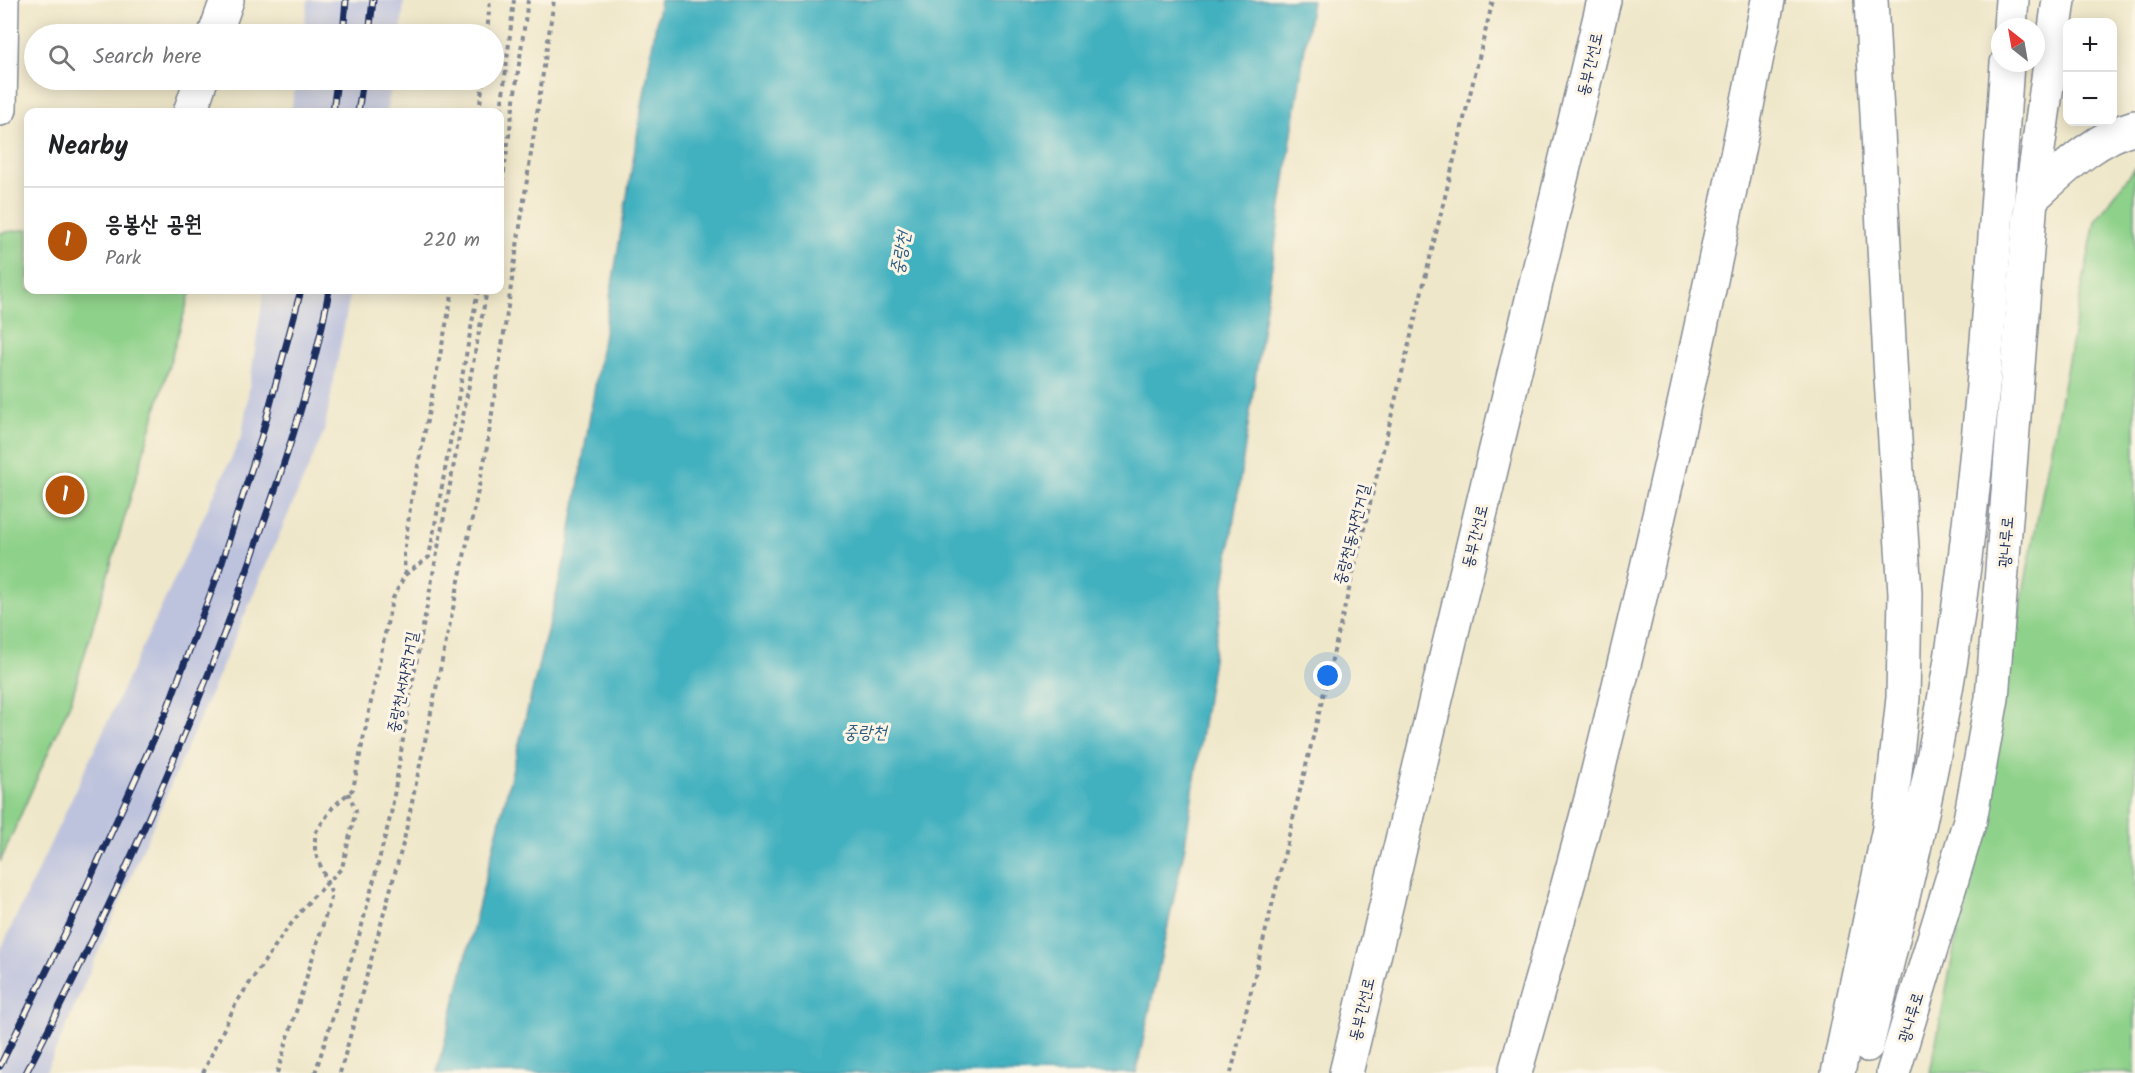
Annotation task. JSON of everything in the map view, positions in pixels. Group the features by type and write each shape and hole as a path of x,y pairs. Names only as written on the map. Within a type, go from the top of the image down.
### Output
{"main road":[{"path":"0,110 2,0"},
{"path":"219,24 227,0"},
{"name":"동부간선로","path":"1346,1073 1604,0"},
{"path":"1515,1073 1591,798 1672,463 1732,186 1768,0"},
{"path":"1838,1073 1889,828 1903,698 1905,593 1890,368 1871,0"},
{"path":"2011,18 2012,0"},
{"name":"광나루로","path":"1893,1073 1970,820 1992,698 2031,199 2059,0"},
{"name":"광나루로","path":"1859,1073 1914,856 1959,608 1975,472 2006,72"},
{"path":"191,108 198,90"},
{"path":"2031,199 2078,157 2121,131 2135,127"}],"path":[{"path":"488,24 490,0"},
{"path":"504,86 514,0"},
{"path":"504,171 528,0"},
{"path":"339,1073 404,840 486,453 554,0"},
{"name":"중랑천동자전거길","path":"1231,1073 1493,0"},
{"path":"480,108 482,90"},
{"path":"501,108 504,90"},
{"path":"405,575 404,554 411,501 452,294"},
{"path":"277,1073 332,894 315,852 315,833 333,807 353,789 392,600 405,575 429,557 477,294"},
{"name":"중랑천서자전거길","path":"315,1073 361,929 391,814 411,690 486,294"},
{"path":"203,1073 236,1003 284,933 342,868 356,810 348,793"}],"shaded area":[{"path":"308,0 404,0 402,24 304,24"},
{"path":"294,90 391,90 387,108 292,108"},
{"path":"263,294 350,294 324,432 50,1063 45,1073 0,1073 0,951 242,435"}],"green space":[{"path":"2135,168 2135,1073 1930,1073 2095,221"},
{"path":"24,230 24,294 190,294 71,701 0,862 0,233"}],"water":[{"name":"중랑천","path":"660,0 1312,0 1184,851 1136,1073 437,1073 568,547"}],"railway":[{"path":"344,24 346,0"},
{"path":"370,24 373,0"},
{"path":"334,108 336,90"},
{"path":"359,108 361,90"},
{"path":"0,1066 71,921 166,712 219,571 260,442 300,294"},
{"path":"26,1073 123,875 210,671 290,443 316,351 328,294"}],"place":[{"name":"응봉산 공원","path":"65,495"}]}
